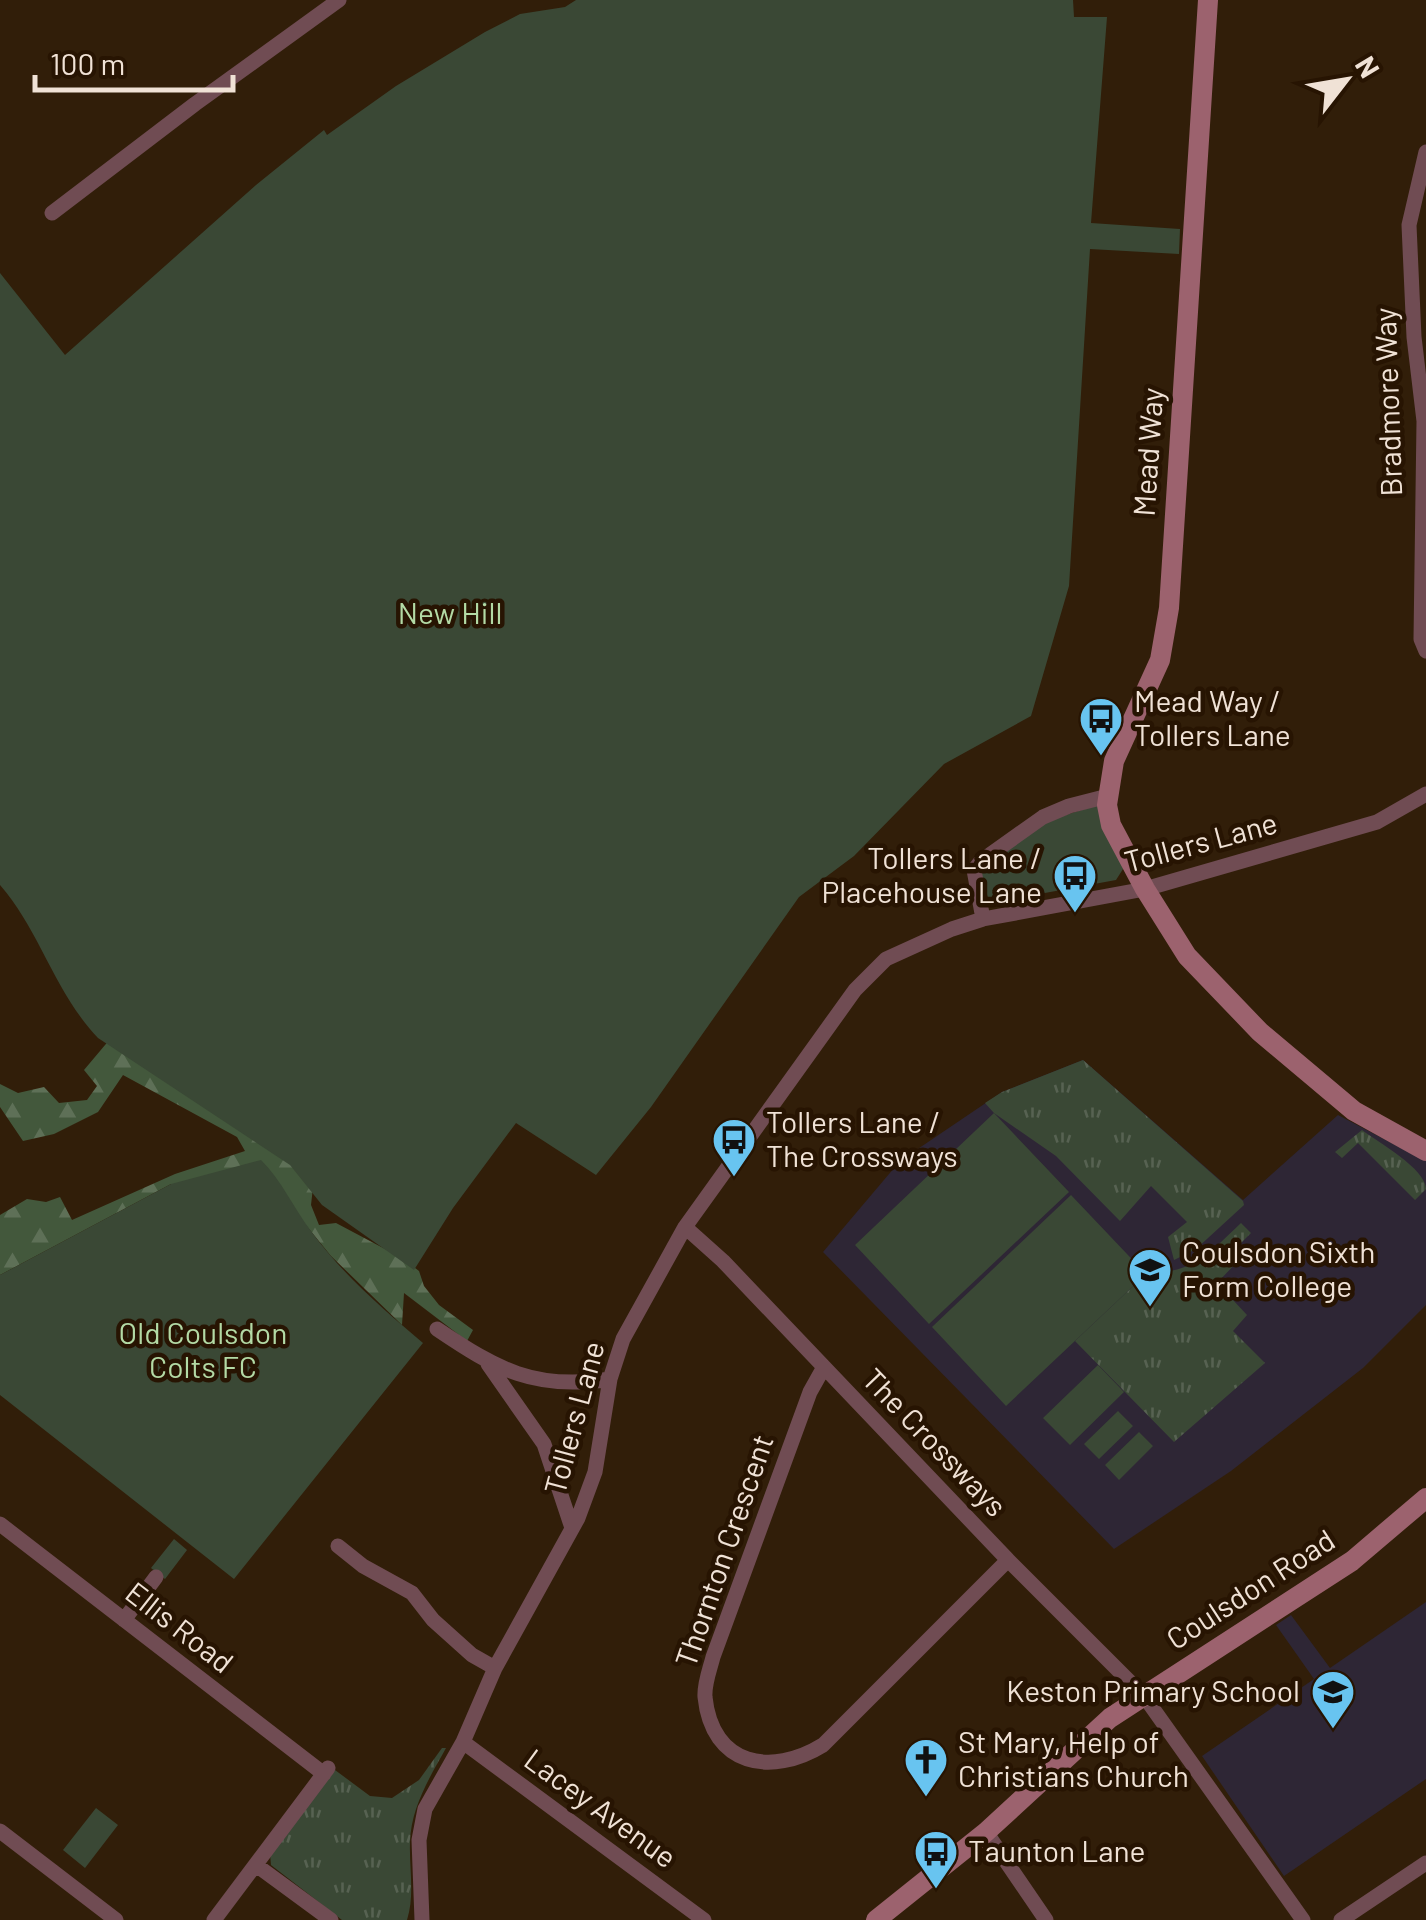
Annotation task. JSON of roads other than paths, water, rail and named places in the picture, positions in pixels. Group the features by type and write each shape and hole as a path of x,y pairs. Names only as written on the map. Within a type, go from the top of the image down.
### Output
{"street":[{"path":"52,214 339,0"},
{"name":"Mead Way","path":"1208,0 1169,608 1160,660 1114,761 1108,796 1111,825 1144,889 1188,956 1260,1032 1354,1111 1426,1151"},
{"name":"Bradmore Way","path":"1426,152 1409,225 1414,337 1424,421 1420,557 1421,639 1426,651"},
{"name":"Tollers Lane","path":"422,1920 419,1840 425,1812 464,1742 495,1668 572,1528 595,1472 610,1380 623,1339 685,1227 855,990 886,958 915,943 983,919 1144,889 1376,822 1426,794"},
{"path":"983,919 974,870 980,860 1043,817 1108,796"},
{"name":"The Crossways","path":"685,1227 1144,1696 1303,1920"},
{"path":"436,1329 488,1364 553,1383 610,1380"},
{"path":"488,1364 544,1444 572,1528"},
{"name":"Thornton Crescent","path":"824,1367 810,1392 709,1676 705,1694 713,1729 735,1754 764,1764 800,1759 823,1745 1008,1560"},
{"name":"Coulsdon Road","path":"876,1920 986,1832 1110,1718 1352,1561 1426,1498"},
{"name":"Ellis Road","path":"0,1524 326,1771 256,1865"},
{"path":"338,1546 363,1566 412,1592 446,1632 472,1655 495,1668"},
{"path":"124,1620 156,1577"},
{"name":"Lacey Avenue","path":"464,1742 704,1920"},
{"path":"0,1831 93,1914 116,1920"},
{"path":"986,1832 1046,1920"},
{"path":"1341,1920 1426,1863"},
{"path":"214,1920 256,1865 330,1920"}],"place":[{"name":"Mead Way / Tollers Lane","path":"1101,757"},
{"name":"Tollers Lane / Placehouse Lane","path":"1075,914"},
{"name":"Tollers Lane / The Crossways","path":"734,1178"},
{"name":"Coulsdon Sixth Form College","path":"1150,1308"},
{"name":"Keston Primary School","path":"1333,1730"},
{"name":"St Mary, Help of Christians Church","path":"926,1798"},
{"name":"Taunton Lane","path":"936,1890"}],"park label":[{"name":"New Hill","path":"450,614"},
{"name":"Old Coulsdon Colts FC","path":"203,1351"}]}
